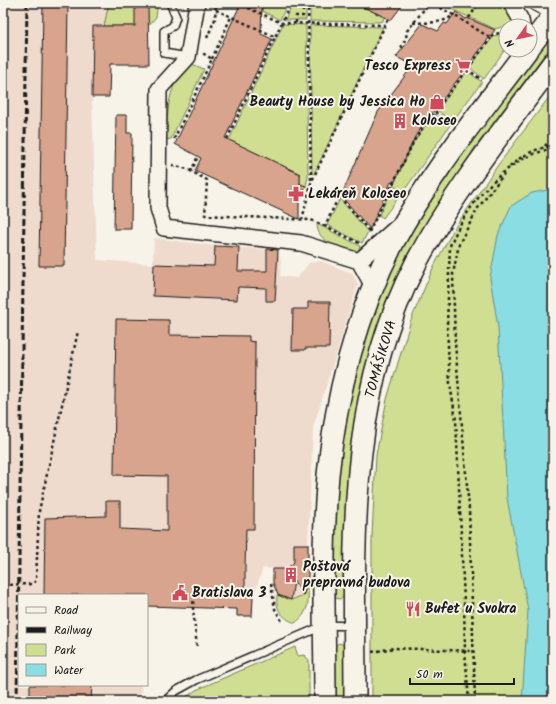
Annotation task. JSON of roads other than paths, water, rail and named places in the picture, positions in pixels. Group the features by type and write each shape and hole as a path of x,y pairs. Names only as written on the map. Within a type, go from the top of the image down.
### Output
{"main road":[{"name":"TOMÁŠIKOVA","path":"538,36 553,16"},
{"name":"TOMÁŠIKOVA","path":"326,701 326,511 332,444 340,400 352,349 374,288 388,255 407,219 451,151 521,58"},
{"name":"TOMÁŠIKOVA","path":"355,701 354,522 358,472 371,389 390,326 416,263 449,205 553,63"}],"street":[{"path":"197,3 188,57 159,89 158,208 164,228 301,243 360,261 374,288"},
{"path":"511,3 520,18"},
{"path":"536,3 553,12"},
{"name":"TOMÁŠIKOVA","path":"360,261 407,219"}],"lane":[{"path":"170,3 176,17 173,26 164,31 164,53 188,57"},
{"path":"165,701 176,691 196,680 325,625 355,626"}],"water":[{"path":"553,189 553,701 522,701 528,610 507,498 498,327 490,278 498,235 511,206 532,193"}],"railway":[{"path":"19,594 27,3"},
{"path":"17,701 18,631"}],"place":[{"name":"Tesco Express","path":"463,66"},
{"name":"Beauty House by Jessica Ho","path":"437,102"},
{"name":"Koloseo","path":"400,121"},
{"name":"Lekáreň Koloseo","path":"296,194"},
{"name":"Poštová prepravná budova","path":"291,575"},
{"name":"Bratislava 3","path":"180,593"},
{"name":"Bufet u Svokra","path":"413,609"}]}
